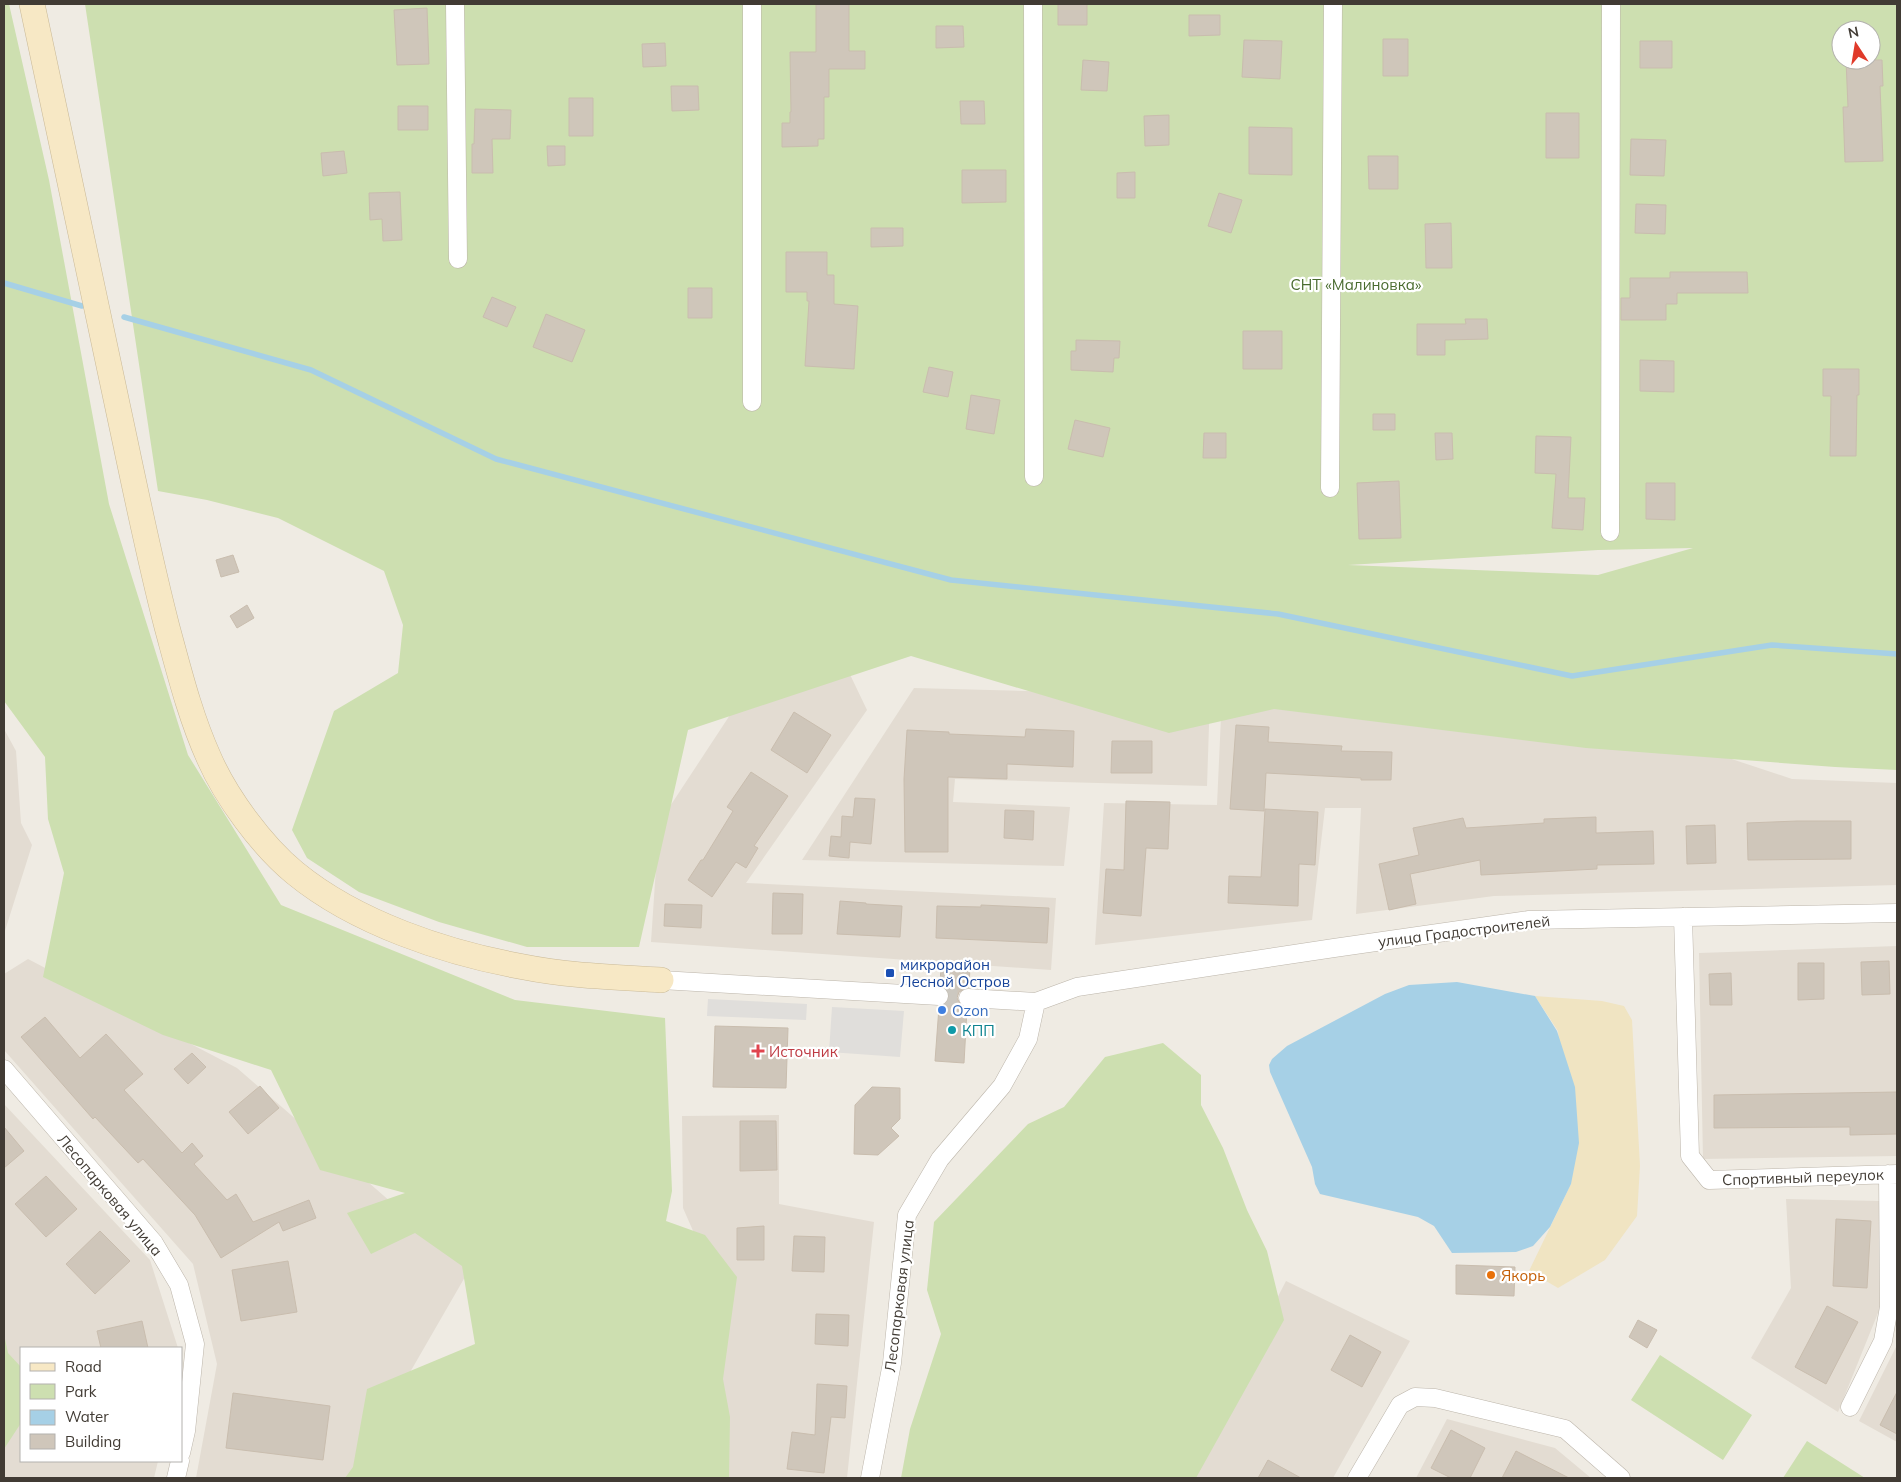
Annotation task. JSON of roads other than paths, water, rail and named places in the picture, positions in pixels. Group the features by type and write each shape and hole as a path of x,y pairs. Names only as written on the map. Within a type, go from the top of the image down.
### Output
{"street":[{"path":"32,4 148,552 175,658 192,714 209,760 239,810 256,834 273,853 315,889 360,916 402,933 483,958 524,968 591,976 939,996"},
{"path":"456,4 458,259"},
{"path":"752,4 752,402"},
{"path":"1033,4 1034,477"},
{"path":"1330,488 1333,4"},
{"path":"1610,532 1611,4"},
{"name":"улица Градостроителей","path":"1036,1002 1077,987 1529,920 1897,913"},
{"name":"Спортивный переулок","path":"1682,917 1690,1156 1709,1180 1893,1174"},
{"path":"968,998 1036,1002"},
{"name":"Лесопарковая улица","path":"870,1478 892,1363 907,1215 940,1159 1002,1086 1028,1038 1036,1002"},
{"name":"Лесопарковая улица","path":"4,1069 154,1243 179,1285 195,1344 186,1431 182,1449"},
{"path":"1850,1408 1884,1340 1889,1307 1893,1174"},
{"path":"1357,1478 1400,1406 1415,1397 1435,1398 1565,1429 1621,1478"},
{"path":"176,1478 180,1462"}],"water":[{"path":"1457,982 1535,996 1557,1031 1575,1087 1579,1143 1571,1184 1550,1227 1533,1246 1516,1252 1452,1253 1434,1226 1418,1217 1320,1194 1315,1184 1312,1167 1270,1072 1269,1065 1272,1059 1287,1046 1385,994 1409,985"}],"waterway":[{"path":"4,283 82,306"},
{"path":"124,317 311,370 496,459 951,580 1278,614 1572,676 1772,645 1897,654"}],"tunnel":[{"path":"939,996 968,998"}],"place":[{"name":"микрорайон Лесной Остров","path":"890,973"},
{"name":"Ozon","path":"942,1010"},
{"name":"КПП","path":"952,1030"},
{"name":"Источник","path":"758,1051"},
{"name":"Якорь","path":"1491,1275"}],"park label":[{"name":"СНТ «Малиновка»","path":"1356,284"}]}
